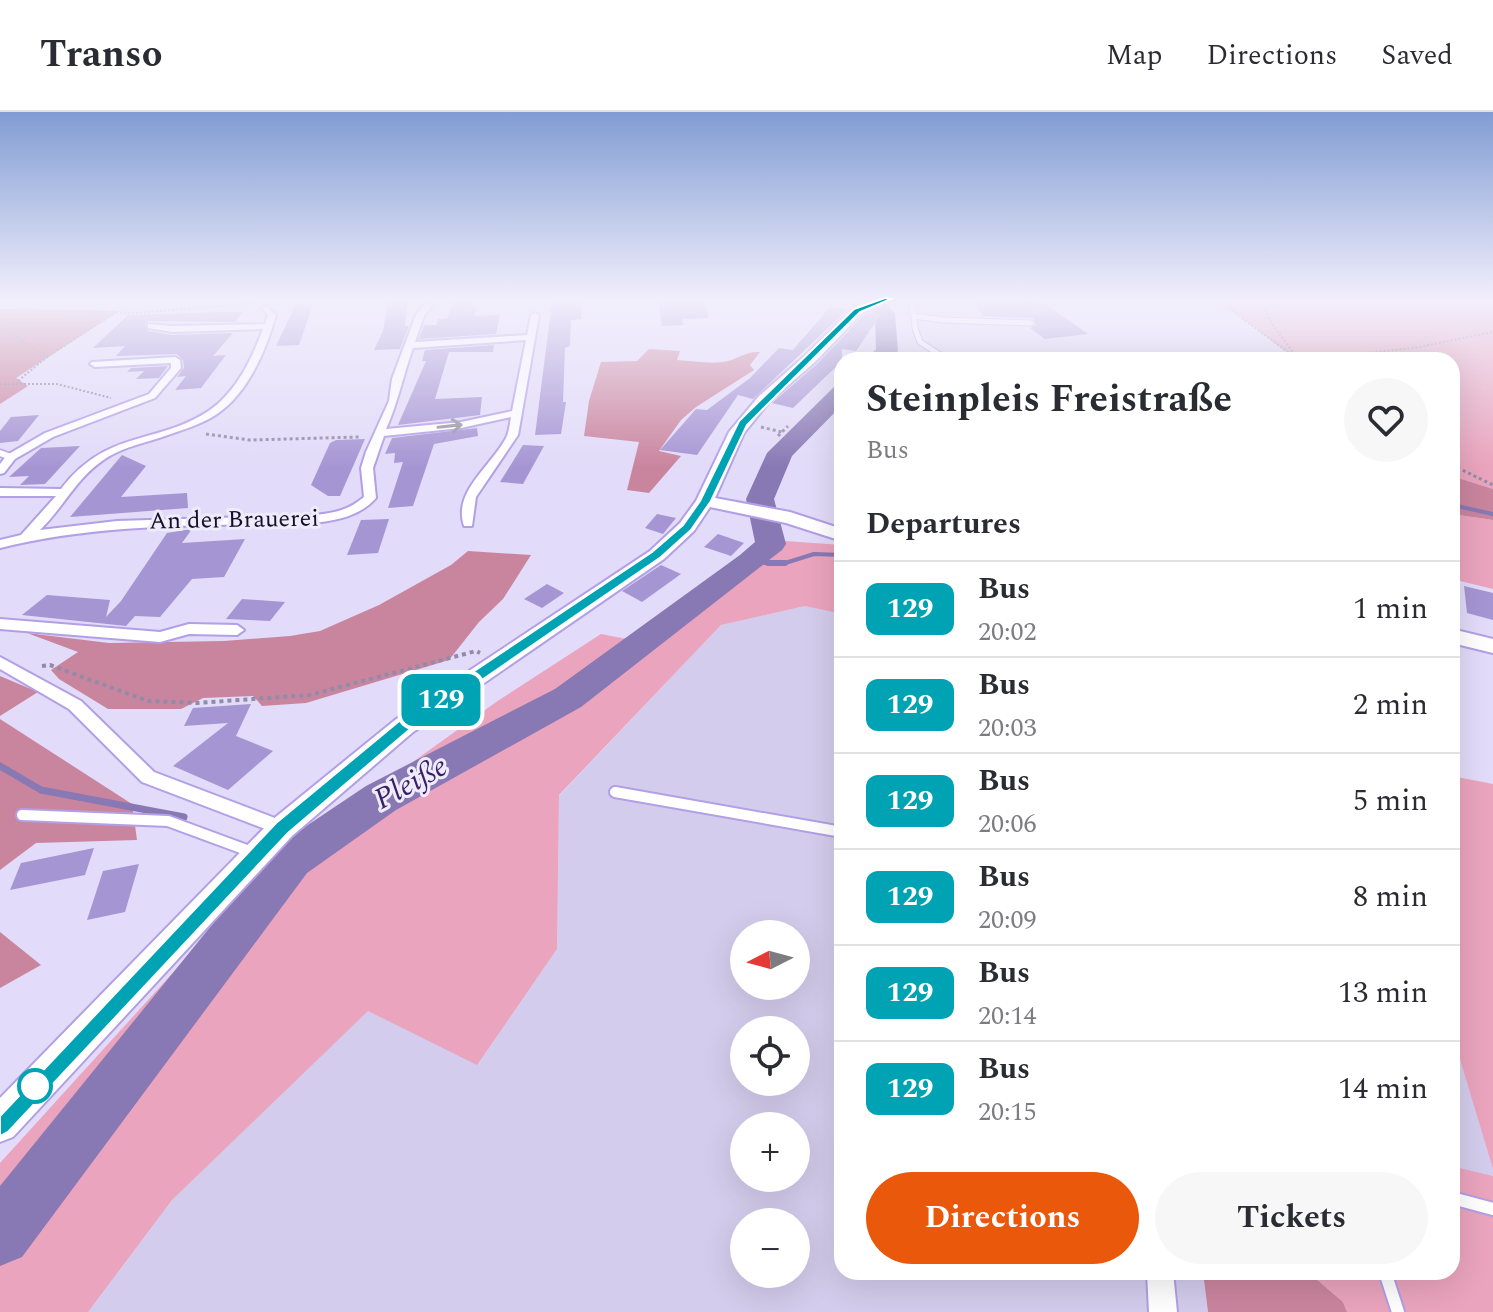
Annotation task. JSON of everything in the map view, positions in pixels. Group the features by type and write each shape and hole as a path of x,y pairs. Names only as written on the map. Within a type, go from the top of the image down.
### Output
{"main road":[{"path":"0,1124 282,828 404,726 494,662 657,555 687,527 705,501 743,423 812,355"},
{"path":"705,501 790,518 834,532"},
{"path":"1460,638 1493,646"}],"street":[{"name":"An der Brauerei","path":"25,536 42,525 64,493 95,461 119,447 222,406 257,355"},
{"name":"An der Brauerei","path":"0,544 25,536 137,523 190,520 243,523 336,517 360,509 370,498 367,468 394,401 397,379 408,355"},
{"path":"468,523 470,497 513,435 526,355"},
{"path":"0,471 6,455 88,419 152,396 176,368 175,360 95,364"},
{"path":"381,435 461,425 517,413"},
{"path":"0,492 64,493"},
{"path":"0,624 160,637 189,629 237,630"},
{"path":"0,662 75,705 148,777 282,828"},
{"path":"1161,1280 1163,1312"}],"lane":[{"path":"615,792 834,831"},
{"path":"22,815 168,821 257,853"},
{"path":"1460,1200 1493,1209"},
{"path":"1388,1280 1398,1312"}],"path":[{"path":"16,382 50,355"},
{"path":"0,384 16,382 98,392 129,406"},
{"path":"778,436 788,426"},
{"path":"172,428 250,440 381,435"},
{"path":"1460,469 1493,485"},
{"path":"16,671 50,665 148,701 197,703 310,695 476,651 494,662"}],"shaded area":[{"path":"0,355 51,355 16,378 28,386 0,404"},
{"path":"643,355 679,355 677,360 712,363 758,355 750,365 754,370 681,420 659,451 681,456 649,493 627,490 639,442 584,436 589,401 601,362 637,361"},
{"path":"1460,355 1493,355 1493,489 1460,479"},
{"path":"1460,479 1493,489 1493,520 1460,515"},
{"path":"1460,515 1493,520 1493,589 1460,581"},
{"path":"785,541 834,544 834,612 805,606 721,625 559,795 557,949 477,1065 368,1011 172,1200 88,1312 0,1312 0,1163 208,934 296,846 499,700 601,634 637,641"},
{"path":"468,551 531,555 503,599 479,622 449,660 306,703 262,706 253,696 203,698 181,709 108,709 59,679 51,670 78,652 27,633 109,643 224,641 320,631 379,605 451,565"},
{"path":"805,606 834,612 834,1280 1204,1280 1208,1312 88,1312 172,1200 368,1010 477,1064 557,949 559,796 721,625"},
{"path":"0,676 38,692 0,716"},
{"path":"0,719 132,804 137,840 36,843 0,870"},
{"path":"1460,778 1493,784 1493,1169 1460,1060"},
{"path":"0,932 41,965 0,988"},
{"path":"1460,1060 1493,1169 1493,1176 1460,1168"},
{"path":"1460,1168 1493,1176 1493,1312 1347,1312 1343,1302 1317,1280 1460,1280"},
{"path":"1204,1280 1317,1280 1343,1302 1347,1312 1208,1312"}],"building":[{"path":"178,355 226,355 201,388 175,390 186,376 177,377 184,368 183,360"},
{"path":"424,355 448,355 435,399 482,397 480,415 398,425 426,361 422,361"},
{"path":"545,355 565,355 563,402 566,402 561,434 535,435"},
{"path":"772,355 799,355 753,399 738,395 697,455 660,450 696,409 707,410 750,378"},
{"path":"826,355 834,355 834,369 793,408 772,403"},
{"path":"168,366 159,378 136,379 144,371 127,372 131,368"},
{"path":"39,415 18,441 0,443 0,431 11,417"},
{"path":"477,428 478,436 434,444 413,506 388,508 403,462 394,463 395,453 385,454 392,438"},
{"path":"365,439 340,496 328,496 311,485 330,443"},
{"path":"523,445 544,446 523,484 500,482"},
{"path":"80,446 45,484 20,485 29,476 9,477 41,448"},
{"path":"122,455 146,466 121,497 187,493 188,508 70,517"},
{"path":"657,514 676,518 663,534 645,528"},
{"path":"389,519 378,553 347,555 361,520"},
{"path":"192,529 182,543 245,539 224,577 192,579 160,617 135,616 126,626 22,615 47,595 110,600 106,617 121,601 167,533"},
{"path":"718,534 744,543 731,556 704,547"},
{"path":"661,565 681,574 642,602 622,591"},
{"path":"547,584 564,593 542,608 524,599"},
{"path":"1464,586 1493,593 1493,620 1467,613"},
{"path":"242,599 285,602 270,621 226,619"},
{"path":"251,704 236,736 273,751 228,790 173,766 228,723 184,726 193,708"},
{"path":"94,848 85,875 10,890 21,863"},
{"path":"139,864 125,912 87,920 103,871"}],"waterway":[{"name":"Pleiße","path":"0,1235 291,860 381,798 568,698 751,562 771,544 760,499 780,453 834,400"},
{"path":"1460,507 1493,514"},
{"path":"751,562 782,564 814,554 834,555"},
{"path":"768,563 785,563"},
{"path":"0,766 41,790 184,817"}],"bus line":[{"name":"129","path":"0,1124 282,828 404,726 494,662 657,555 687,527 705,501 743,423 764,399 814,355"}]}
